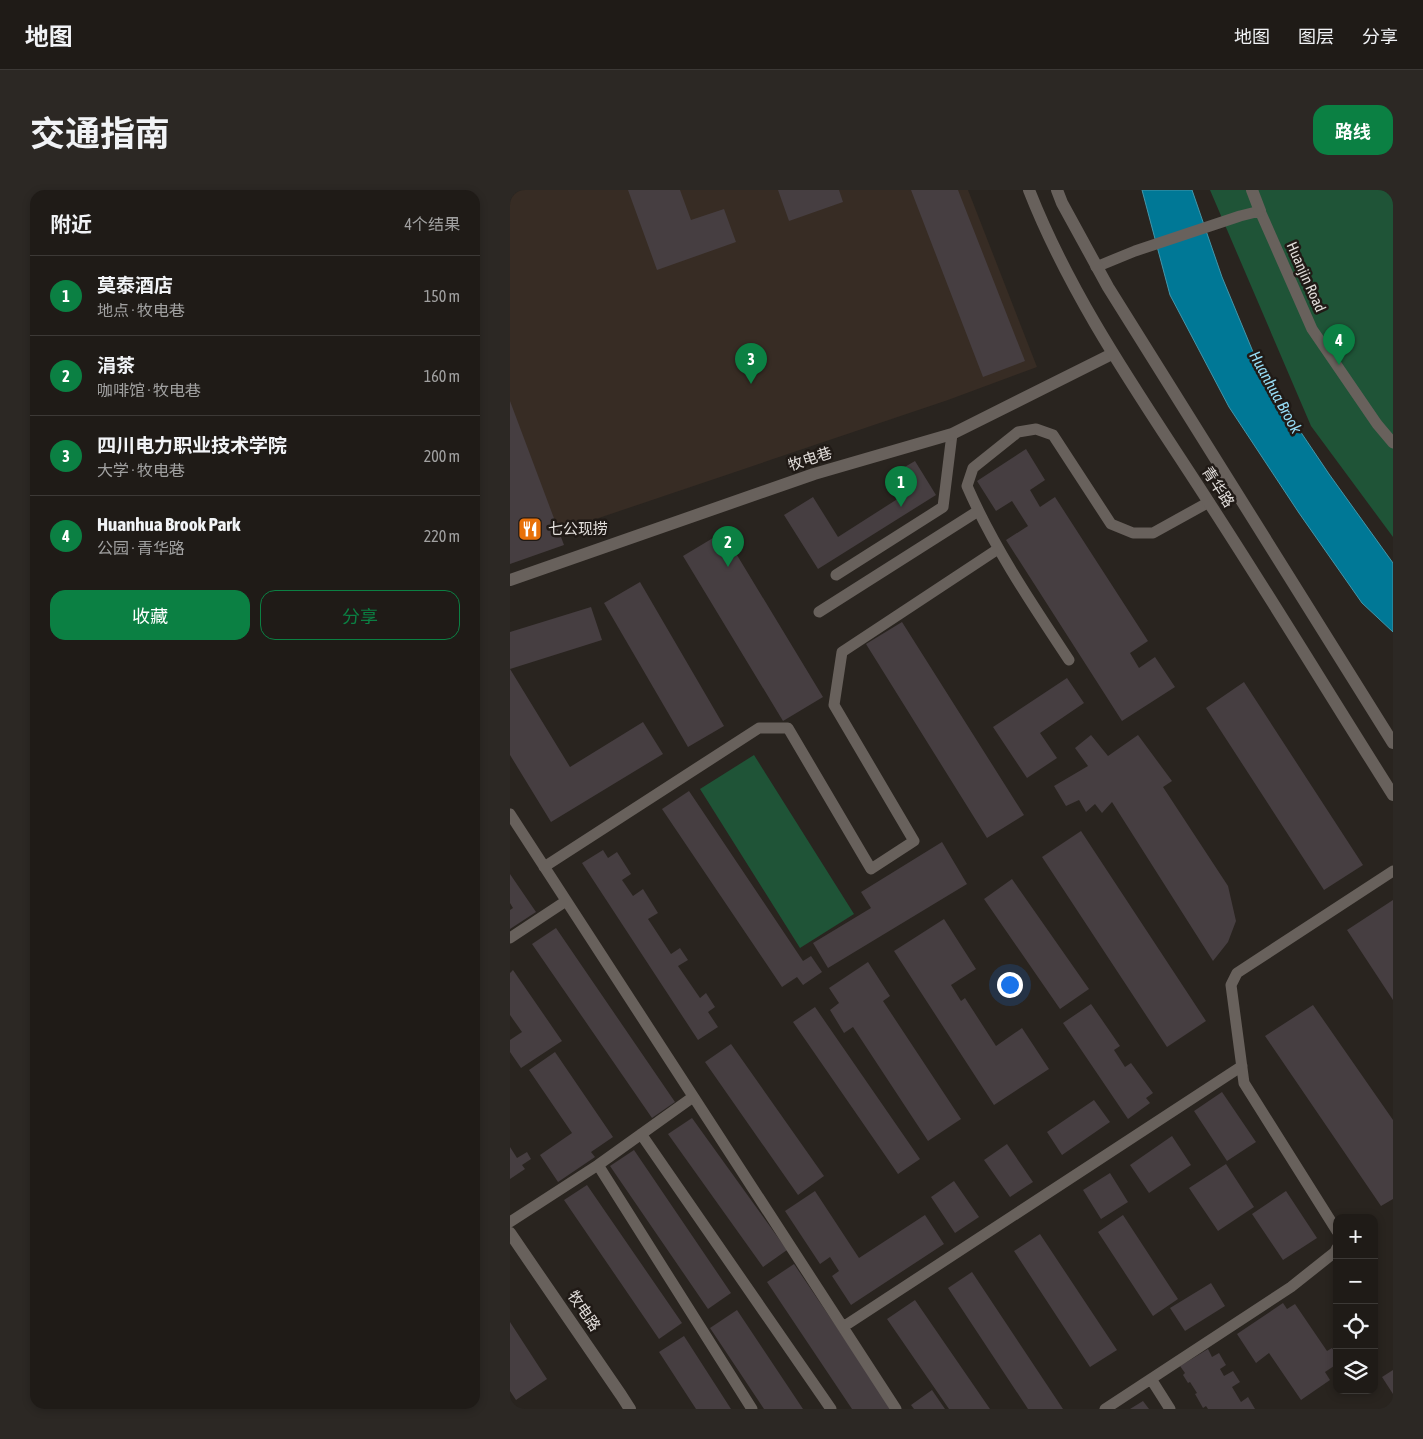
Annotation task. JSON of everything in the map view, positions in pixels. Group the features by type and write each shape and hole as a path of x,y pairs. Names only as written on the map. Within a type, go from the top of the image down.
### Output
{"main road":[{"name":"青华路","path":"1029,190 1043,224 1112,354 1393,795"},
{"name":"青华路","path":"1057,190 1096,267 1393,743"},
{"name":"Huanjin Road","path":"1252,190 1260,211"},
{"name":"牧电巷","path":"510,580 814,474 952,434 1112,354"},
{"name":"牧电路","path":"510,1233 630,1409"}],"lane":[{"path":"1096,267 1135,251 1260,211"},
{"name":"Huanjin Road","path":"1260,211 1312,330 1376,424 1393,444"},
{"path":"1069,660 998,549 978,512 966,486 973,468 1018,432 1036,429 1053,435 1111,524 1133,533 1153,533 1208,502"},
{"path":"836,575 943,508 952,434"},
{"path":"819,612 978,512"},
{"path":"544,867 759,728 788,728 871,868 914,841 834,705 842,652 998,549"},
{"path":"510,814 896,1409"},
{"path":"1333,1225 1244,1083 1231,985 1237,972 1393,871"},
{"path":"510,938 566,901"},
{"path":"843,1327 1242,1066"},
{"path":"510,1222 598,1165 693,1097"},
{"path":"641,1134 831,1409"},
{"path":"598,1165 752,1409"},
{"path":"1105,1409 1291,1287 1333,1254"},
{"path":"1151,1379 1170,1409"}],"shaded area":[{"path":"510,190 968,190 1037,367 948,400 510,548"}],"green space":[{"path":"1210,190 1393,190 1393,537 1311,426"},
{"path":"754,755 854,914 800,948 700,789"}],"water":[{"path":"1142,190 1192,190 1222,277 1263,376 1329,474 1393,563 1393,632 1362,603 1299,513 1229,407 1170,295"}],"building":[{"path":"628,190 680,190 691,220 724,209 736,242 657,270"},
{"path":"778,190 839,190 843,202 789,221"},
{"path":"911,190 958,190 1025,361 983,377"},
{"path":"510,401 564,545 510,564"},
{"path":"1026,449 1045,480 1030,490 1040,507 1055,497 1148,641 1130,653 1139,668 1155,657 1175,687 1122,721 1006,540 1028,526 1012,501 996,511 977,481"},
{"path":"915,461 936,495 818,569 784,515 813,497 838,537 899,498 886,478"},
{"path":"723,532 823,697 783,721 683,556"},
{"path":"640,582 724,726 688,747 604,603"},
{"path":"591,607 602,640 510,669 510,632"},
{"path":"902,622 1024,815 987,838 866,644"},
{"path":"510,669 570,767 643,722 663,754 551,822 510,755"},
{"path":"1067,678 1084,703 1040,733 1057,758 1027,778 993,727"},
{"path":"1244,682 1363,865 1324,890 1206,708"},
{"path":"1091,735 1108,756 1138,735 1172,781 1163,787 1228,886 1236,921 1228,942 1213,961 1112,802 1102,813 1095,804 1086,812 1079,800 1066,806 1054,786 1088,766 1075,748"},
{"path":"689,791 803,961 811,956 822,972 803,985 797,977 782,987 662,809"},
{"path":"1081,831 1206,1021 1167,1047 1042,857"},
{"path":"942,842 967,884 828,968 813,943 871,908 861,892"},
{"path":"603,850 608,858 617,852 631,874 622,880 633,896 643,889 658,913 648,919 671,954 680,948 688,960 678,966 700,998 706,993 715,1007 708,1012 718,1027 698,1040 582,863"},
{"path":"510,874 536,912 510,929 510,910 513,908 510,903"},
{"path":"1012,879 1089,989 1060,1009 984,899"},
{"path":"1393,900 1393,1000 1347,930"},
{"path":"944,919 976,969 951,985 961,1001 965,998 996,1046 1022,1028 1049,1069 994,1105 894,951"},
{"path":"556,928 675,1102 652,1118 532,944"},
{"path":"868,962 890,996 883,1001 961,1119 928,1141 853,1027 844,1033 830,1010 839,1003 829,988"},
{"path":"513,970 562,1041 521,1068 510,1052 510,1040 522,1032 510,1015 510,973"},
{"path":"1091,1004 1120,1046 1114,1050 1125,1067 1131,1063 1153,1093 1146,1098 1150,1103 1128,1119 1063,1023"},
{"path":"1313,1005 1393,1120 1393,1199 1381,1206 1265,1036"},
{"path":"815,1007 920,1159 898,1174 793,1022"},
{"path":"731,1044 824,1176 798,1195 705,1062"},
{"path":"555,1052 613,1137 591,1152 595,1157 558,1182 540,1155 572,1133 529,1070"},
{"path":"1222,1092 1256,1142 1227,1161 1194,1111"},
{"path":"1094,1100 1110,1122 1062,1155 1047,1132"},
{"path":"692,1118 787,1250 763,1267 668,1134"},
{"path":"1172,1136 1191,1165 1149,1193 1130,1165"},
{"path":"1007,1144 1033,1182 1010,1197 984,1160"},
{"path":"510,1147 517,1158 527,1152 531,1159 522,1165 525,1169 510,1179"},
{"path":"634,1150 731,1293 708,1309 610,1166"},
{"path":"1226,1164 1254,1207 1218,1231 1189,1188"},
{"path":"1110,1173 1128,1202 1101,1219 1083,1190"},
{"path":"954,1181 979,1217 955,1233 931,1197"},
{"path":"587,1185 682,1323 659,1339 564,1200"},
{"path":"815,1191 859,1258 925,1215 944,1244 851,1305 832,1276 839,1271 830,1257 820,1264 785,1211"},
{"path":"1286,1191 1317,1238 1283,1260 1252,1214"},
{"path":"1123,1215 1178,1299 1153,1316 1098,1232"},
{"path":"1040,1234 1117,1350 1090,1367 1014,1251"},
{"path":"794,1264 892,1409 852,1409 767,1282"},
{"path":"972,1272 1063,1409 1028,1409 948,1288"},
{"path":"1211,1283 1225,1306 1185,1331 1170,1308"},
{"path":"915,1300 990,1409 949,1409 887,1319"},
{"path":"1283,1303 1287,1309 1295,1304 1327,1351 1332,1348 1333,1350 1333,1367 1325,1372 1330,1380 1301,1400 1269,1353 1256,1363 1237,1334"},
{"path":"737,1310 803,1409 764,1409 710,1328"},
{"path":"510,1322 547,1379 516,1400 510,1391"},
{"path":"684,1336 731,1409 696,1409 659,1352"},
{"path":"1208,1349 1212,1357 1219,1353 1226,1365 1220,1369 1224,1376 1233,1371 1240,1382 1232,1387 1241,1402 1248,1397 1255,1409 1208,1409 1206,1406 1203,1408 1195,1394 1197,1393 1190,1382 1188,1383 1183,1375 1185,1373 1180,1366"},
{"path":"1393,1370 1393,1394 1382,1377"},
{"path":"932,1390 945,1409 914,1409 911,1405"},
{"path":"1143,1401 1149,1409 1130,1409"}],"place":[{"name":"Huanhua Brook Park","path":"1339,365"},
{"name":"四川电力职业技术学院","path":"751,384"},
{"name":"莫泰酒店","path":"901,507"},
{"name":"七公现捞","path":"530,529"},
{"name":"涓茶","path":"728,567"}],"water label":[{"name":"Huanhua Brook","path":"1276,392"}]}
